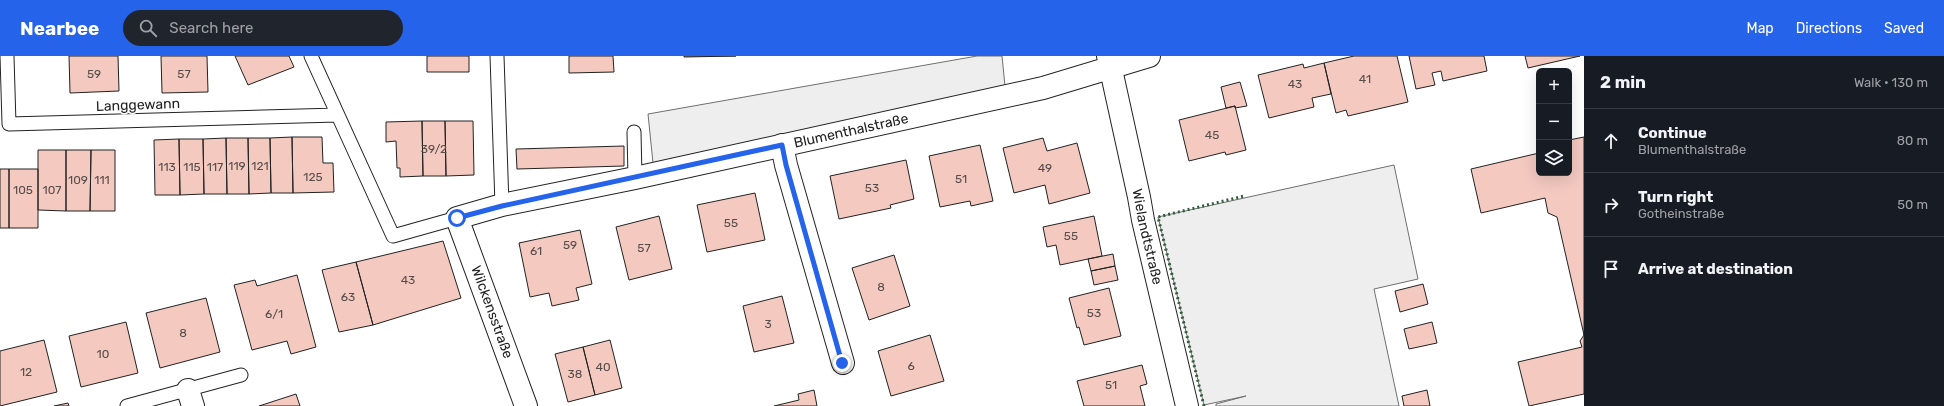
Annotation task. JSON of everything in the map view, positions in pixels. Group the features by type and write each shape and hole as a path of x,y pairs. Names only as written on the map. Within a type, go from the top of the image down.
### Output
{"street":[{"name":"Blumenthalstraße","path":"457,218 502,206 1043,88 1109,61 1149,56"},
{"name":"Wielandtstraße","path":"1109,61 1139,197 1142,220 1187,406"},
{"path":"782,145 786,165 842,363"},
{"name":"Wilckensstraße","path":"457,218 526,406"}],"lane":[{"name":"Langgewann","path":"7,56 9,124 337,115"},
{"path":"311,56 393,236 457,218"},
{"path":"497,56 502,206"},
{"path":"634,132 635,178"},
{"path":"127,406 190,398 241,375"}],"shaded area":[{"path":"977,56 1002,56 1005,86 653,163 648,114"},
{"path":"1394,165 1418,279 1374,289 1399,406 1216,406 1216,404 1246,396 1204,405 1158,217"}],"building":[{"path":"69,56 118,56 119,91 70,93"},
{"path":"161,56 207,56 208,92 162,93"},
{"path":"235,56 289,56 294,67 248,85"},
{"path":"427,56 469,56 469,72 427,72"},
{"path":"569,56 613,56 614,72 569,73"},
{"path":"684,56 736,56 684,57"},
{"path":"1354,56 1397,56 1408,102 1348,116 1346,110 1336,113 1324,63"},
{"path":"1409,56 1484,56 1487,71 1443,81 1441,71 1432,73 1435,85 1416,89"},
{"path":"1525,56 1580,56 1528,68"},
{"path":"1324,63 1331,94 1312,98 1314,107 1269,118 1258,75 1303,64 1304,68"},
{"path":"1240,82 1247,106 1226,108 1221,87"},
{"path":"1235,106 1246,150 1226,155 1225,152 1189,161 1179,120"},
{"path":"422,121 445,121 446,176 423,176"},
{"path":"422,121 423,176 400,177 400,168 397,168 396,141 386,142 386,122"},
{"path":"445,121 473,121 474,175 446,176"},
{"path":"292,137 293,193 271,193 270,138"},
{"path":"292,137 322,137 323,163 333,163 334,192 293,193"},
{"path":"1584,137 1584,335 1557,217 1548,213 1545,198 1481,213 1471,169 1536,154 1536,176 1572,176 1572,139"},
{"path":"226,138 227,194 204,194 203,139"},
{"path":"226,138 248,138 249,194 227,194"},
{"path":"248,138 270,138 271,193 249,194"},
{"path":"1043,138 1047,151 1077,143 1090,193 1049,204 1045,185 1014,193 1003,148"},
{"path":"179,139 180,195 155,195 154,140"},
{"path":"179,139 203,139 204,194 180,195"},
{"path":"980,145 993,201 971,206 970,201 940,207 929,156"},
{"path":"624,146 624,166 517,169 516,149"},
{"path":"38,150 66,150 66,211 38,210"},
{"path":"66,150 91,150 90,211 66,211"},
{"path":"91,150 115,150 115,211 90,211"},
{"path":"906,160 914,199 890,205 891,208 839,219 830,176"},
{"path":"0,169 9,169 9,228 0,228"},
{"path":"9,169 38,169 38,228 9,228"},
{"path":"755,193 765,240 707,252 697,205"},
{"path":"659,216 672,269 629,280 616,227"},
{"path":"1094,216 1102,256 1060,265 1056,245 1047,247 1043,227"},
{"path":"580,230 592,284 576,288 579,300 552,306 549,293 530,297 519,243"},
{"path":"443,241 461,298 373,325 356,262"},
{"path":"1113,254 1115,266 1091,271 1088,259"},
{"path":"894,255 910,306 869,320 852,268"},
{"path":"356,262 373,325 339,332 322,270"},
{"path":"1115,266 1118,280 1094,285 1091,271"},
{"path":"297,275 316,347 291,354 287,341 252,350 234,285 255,280 257,286"},
{"path":"1423,284 1428,304 1400,312 1395,291"},
{"path":"1109,288 1121,336 1084,345 1079,327 1077,328 1069,298"},
{"path":"782,296 794,343 754,352 743,306"},
{"path":"206,298 220,352 160,368 146,313"},
{"path":"126,322 138,373 81,387 69,336"},
{"path":"1432,322 1437,343 1409,349 1404,329"},
{"path":"930,335 944,381 891,396 878,351"},
{"path":"1584,335 1584,394 1529,406 1518,362 1582,347 1580,341"},
{"path":"44,340 57,392 0,406 0,351"},
{"path":"610,340 622,388 595,395 583,347"},
{"path":"583,347 595,395 568,402 555,354"},
{"path":"1142,365 1147,384 1140,386 1145,406 1084,406 1077,381"},
{"path":"814,390 817,406 774,406 799,400 798,394"},
{"path":"1427,390 1430,406 1404,406 1402,396"},
{"path":"296,394 300,406 259,406"},
{"path":"68,403 69,406 54,406"}],"hedge":[{"path":"1204,406 1158,217 1244,196"}],"route":[{"path":"457,218 502,206 782,145 786,165 842,363"}]}
